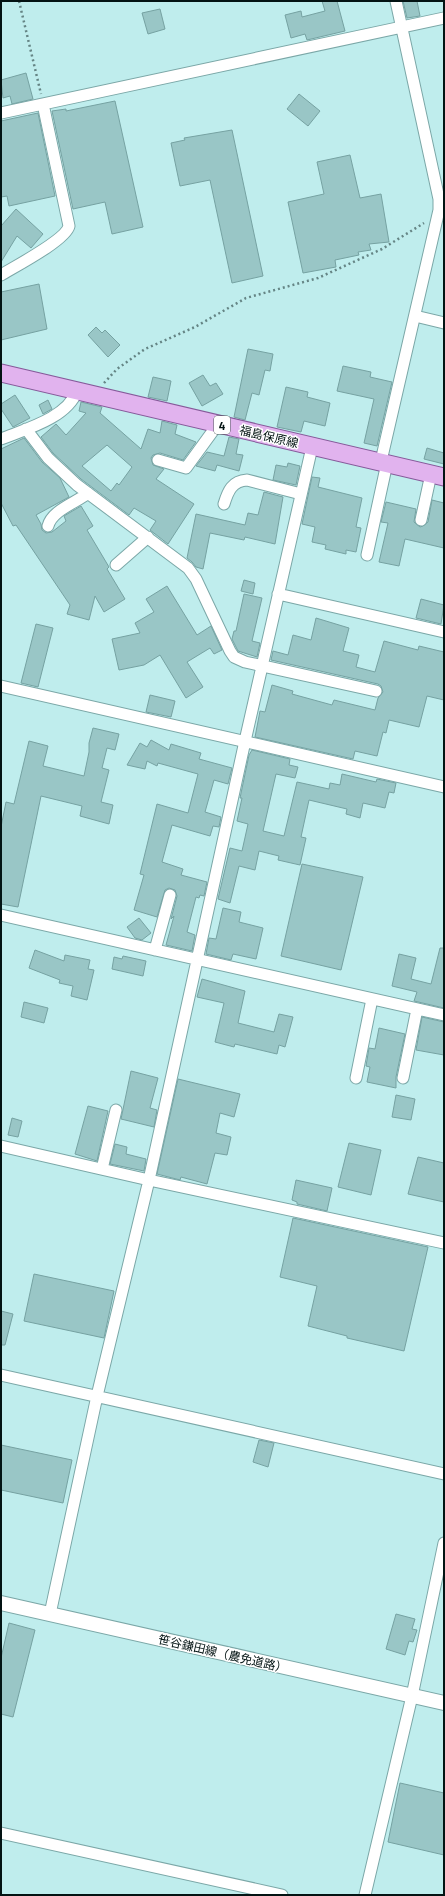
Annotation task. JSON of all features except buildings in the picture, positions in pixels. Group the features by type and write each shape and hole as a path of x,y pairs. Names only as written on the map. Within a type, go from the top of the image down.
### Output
{"main road":[{"name":"福島保原線","path":"1,373 384,462 438,476"}],"street":[{"path":"367,555 384,462 415,316 441,213 396,1"},
{"path":"1,113 444,18"},
{"path":"1,275 55,242 68,230 69,226 43,104"},
{"path":"415,316 444,323"},
{"path":"1,439 56,415 74,400 77,391"},
{"path":"158,460 186,468 218,424"},
{"path":"26,429 48,458 88,493 184,564 193,574 232,655 245,662 376,691"},
{"path":"50,1614 97,1396 149,1180 245,741 312,446"},
{"path":"421,520 438,476"},
{"path":"224,504 231,488 240,480 247,480 301,494"},
{"path":"48,526 49,521 56,514 88,493"},
{"path":"116,565 148,537"},
{"path":"278,594 444,632"},
{"path":"1,686 444,787"},
{"path":"155,950 170,895"},
{"path":"1,915 444,1015"},
{"path":"356,1078 372,999"},
{"path":"403,1078 418,1009"},
{"path":"102,1169 116,1110"},
{"path":"1,1146 149,1180 444,1243"},
{"path":"1,1374 444,1474"},
{"path":"365,1895 412,1696 444,1543"},
{"name":"笹谷鎌田線（農免道路）","path":"1,1603 444,1703"},
{"path":"1,1833 282,1895"}],"path":[{"path":"19,1 43,104"},
{"path":"97,396 104,383 117,369 145,350 195,327 246,298 318,278 359,260 382,249 441,213"}]}
